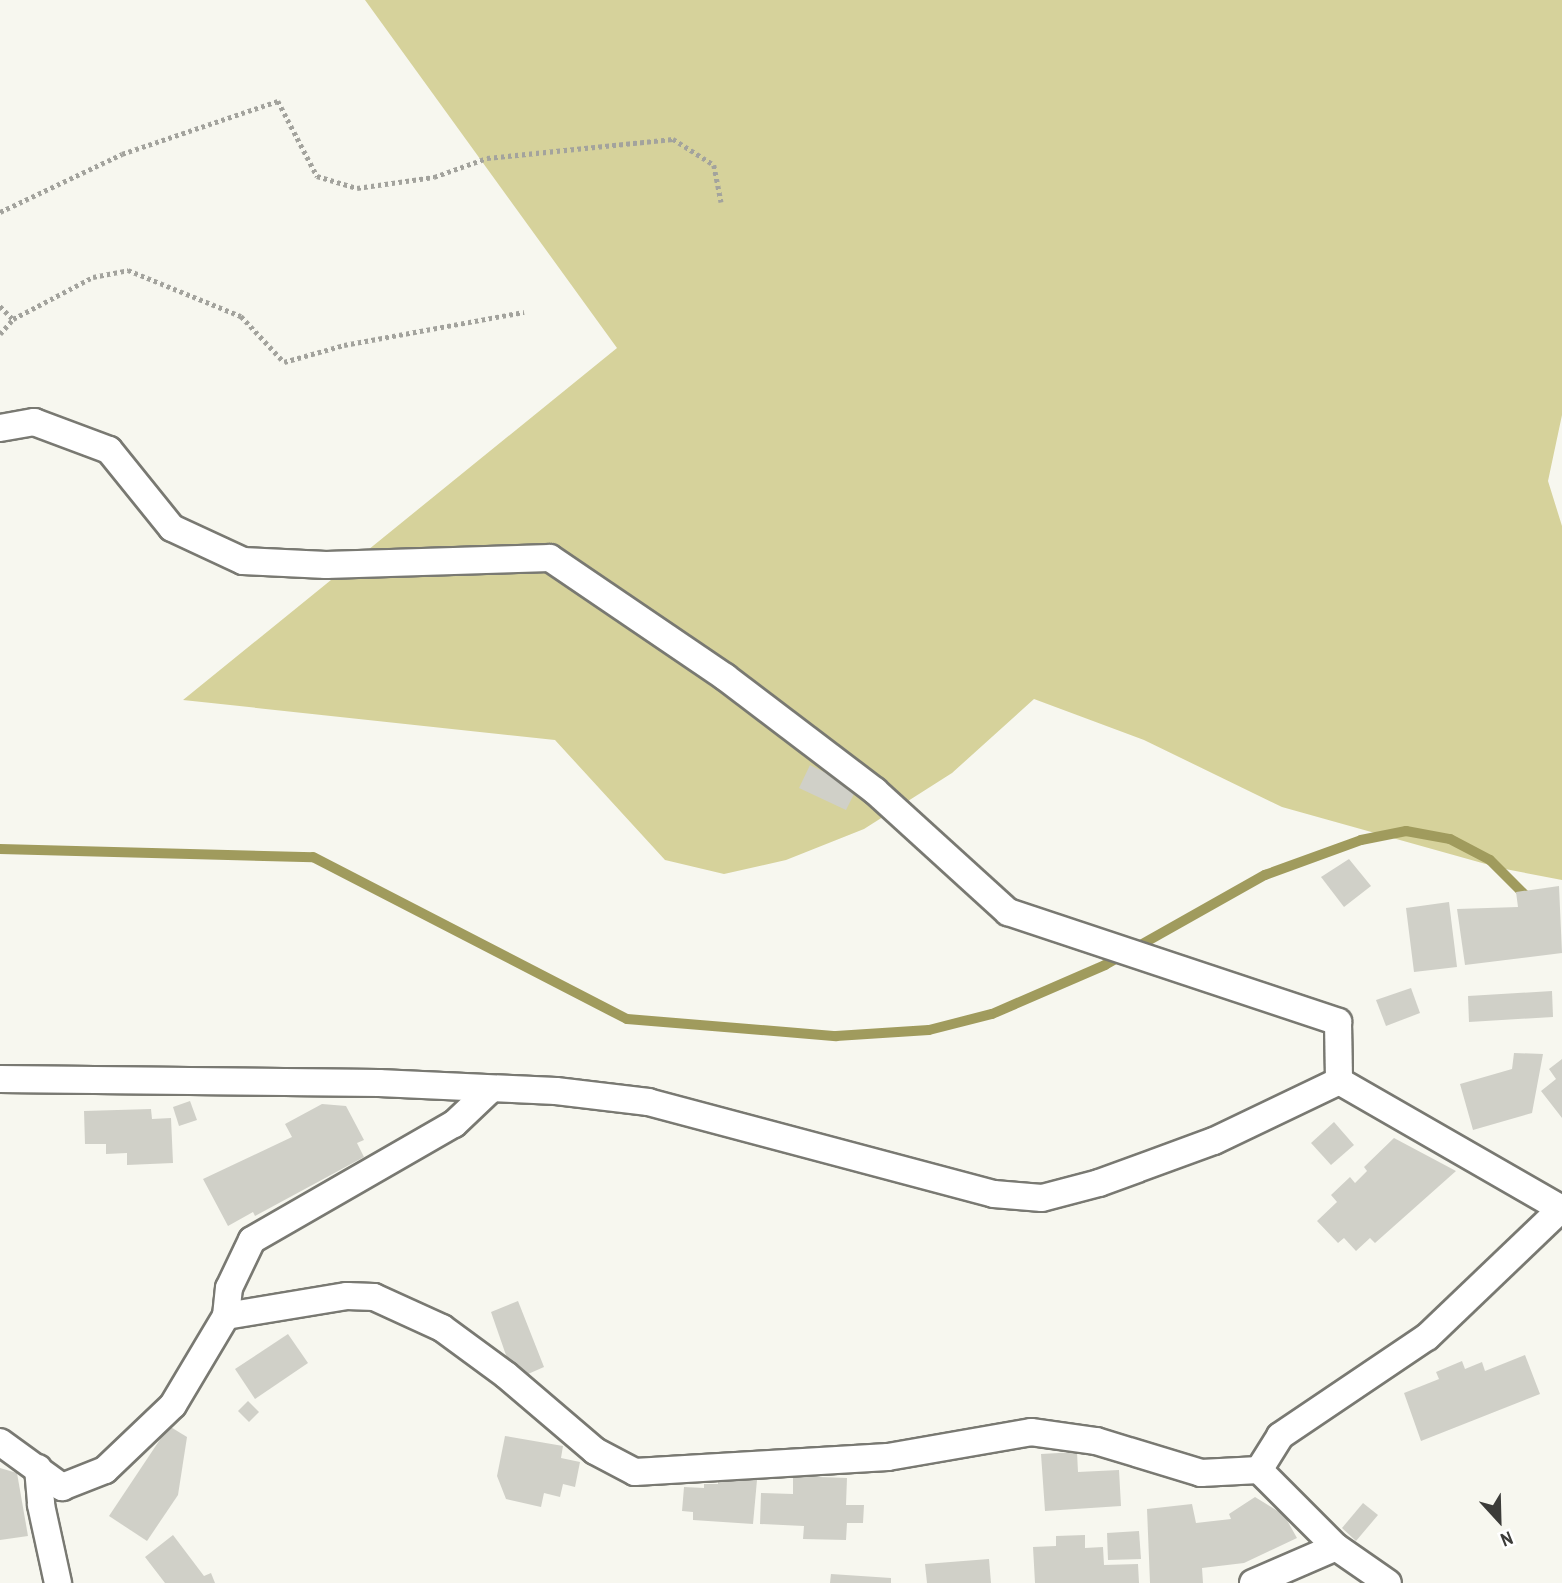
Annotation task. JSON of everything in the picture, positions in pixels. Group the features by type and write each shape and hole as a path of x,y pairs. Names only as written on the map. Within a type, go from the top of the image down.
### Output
{"street":[{"path":"0,428 34,422 109,450 172,528 243,561 326,565 550,558 725,677 875,791 1008,912 1338,1022 1339,1081"},
{"path":"0,1079 379,1083 556,1091 648,1102 995,1194 1042,1198 1099,1183 1214,1141 1339,1081"},
{"path":"1259,1470 1280,1436 1427,1337 1562,1209 1339,1081"},
{"path":"0,1441 62,1487 105,1470 173,1405 226,1316 229,1287 252,1240 454,1124 490,1090"},
{"path":"226,1316 347,1296 374,1297 442,1328 506,1375 594,1451 635,1472 888,1457 1031,1432 1096,1441 1201,1473 1259,1470 1336,1547 1388,1583"},
{"path":"38,1468 41,1505 58,1583"},
{"path":"1253,1583 1336,1547"}],"path":[{"path":"0,212 122,154 278,101 317,176 357,188 434,177 487,158 673,139 714,165 721,202"},
{"path":"0,334 13,319 93,277 128,270 241,316 284,362 344,345 524,312"},
{"path":"0,306 13,319"}],"shaded area":[{"path":"365,0 1562,0 1562,415 1548,481 1562,526 1562,880 1500,868 1282,807 1144,740 1034,699 952,773 864,829 786,860 724,874 665,860 555,740 183,700 617,348"}],"building":[{"path":"810,765 857,788 846,810 799,788"},
{"path":"1349,859 1371,886 1344,907 1321,877"},
{"path":"1559,886 1562,953 1465,965 1457,909 1518,907 1516,892"},
{"path":"1449,902 1457,967 1414,972 1406,908"},
{"path":"1411,988 1420,1013 1386,1026 1376,1000"},
{"path":"1552,991 1553,1017 1469,1022 1468,996"},
{"path":"1514,1053 1543,1054 1532,1113 1473,1130 1460,1084 1512,1069"},
{"path":"1562,1059 1562,1118 1541,1091 1556,1079 1549,1069"},
{"path":"190,1101 197,1120 179,1126 173,1107"},
{"path":"322,1104 346,1106 364,1140 357,1143 364,1157 255,1216 253,1212 228,1226 203,1179 292,1137 285,1124"},
{"path":"151,1109 152,1119 171,1118 173,1163 127,1165 127,1153 106,1154 106,1144 85,1144 84,1111"},
{"path":"1334,1122 1354,1145 1331,1165 1311,1143"},
{"path":"1394,1138 1456,1171 1375,1243 1370,1238 1356,1251 1344,1238 1338,1243 1317,1221 1337,1202 1331,1195 1350,1177 1355,1183 1367,1171 1364,1167"},
{"path":"518,1301 544,1367 528,1374 507,1358 491,1312"},
{"path":"288,1334 308,1363 255,1399 235,1369"},
{"path":"1525,1355 1540,1394 1421,1441 1404,1393 1439,1379 1436,1372 1462,1361 1465,1369 1482,1362 1485,1371"},
{"path":"248,1401 259,1412 249,1422 238,1411"},
{"path":"169,1426 187,1437 178,1495 147,1541 109,1516"},
{"path":"505,1436 563,1446 561,1458 580,1462 575,1487 563,1484 560,1497 544,1493 541,1507 506,1499 497,1476"},
{"path":"1077,1452 1078,1472 1119,1470 1121,1506 1045,1511 1041,1454"},
{"path":"0,1468 17,1473 28,1536 0,1540"},
{"path":"793,1476 847,1478 846,1505 864,1505 863,1523 847,1523 846,1540 803,1539 804,1526 760,1524 761,1493 793,1494"},
{"path":"718,1478 757,1480 753,1524 693,1520 693,1512 682,1511 684,1487 704,1488 704,1484 718,1484"},
{"path":"1255,1497 1284,1515 1297,1538 1244,1563 1202,1568 1203,1583 1150,1583 1147,1509 1192,1504 1196,1523 1231,1519 1229,1514"},
{"path":"1363,1503 1378,1515 1356,1541 1342,1528"},
{"path":"1139,1531 1141,1559 1108,1560 1107,1533"},
{"path":"173,1535 204,1576 211,1573 215,1583 165,1583 145,1557"},
{"path":"1085,1535 1085,1548 1103,1547 1104,1565 1138,1564 1139,1583 1035,1583 1033,1547 1056,1546 1056,1536"},
{"path":"989,1559 991,1583 927,1583 925,1564"},
{"path":"831,1574 891,1578 891,1583 830,1583"}],"waterway":[{"path":"0,849 313,857 627,1019 836,1036 929,1030 992,1014 1105,965 1265,875 1361,840 1406,831 1450,839 1490,860 1530,900"}]}
